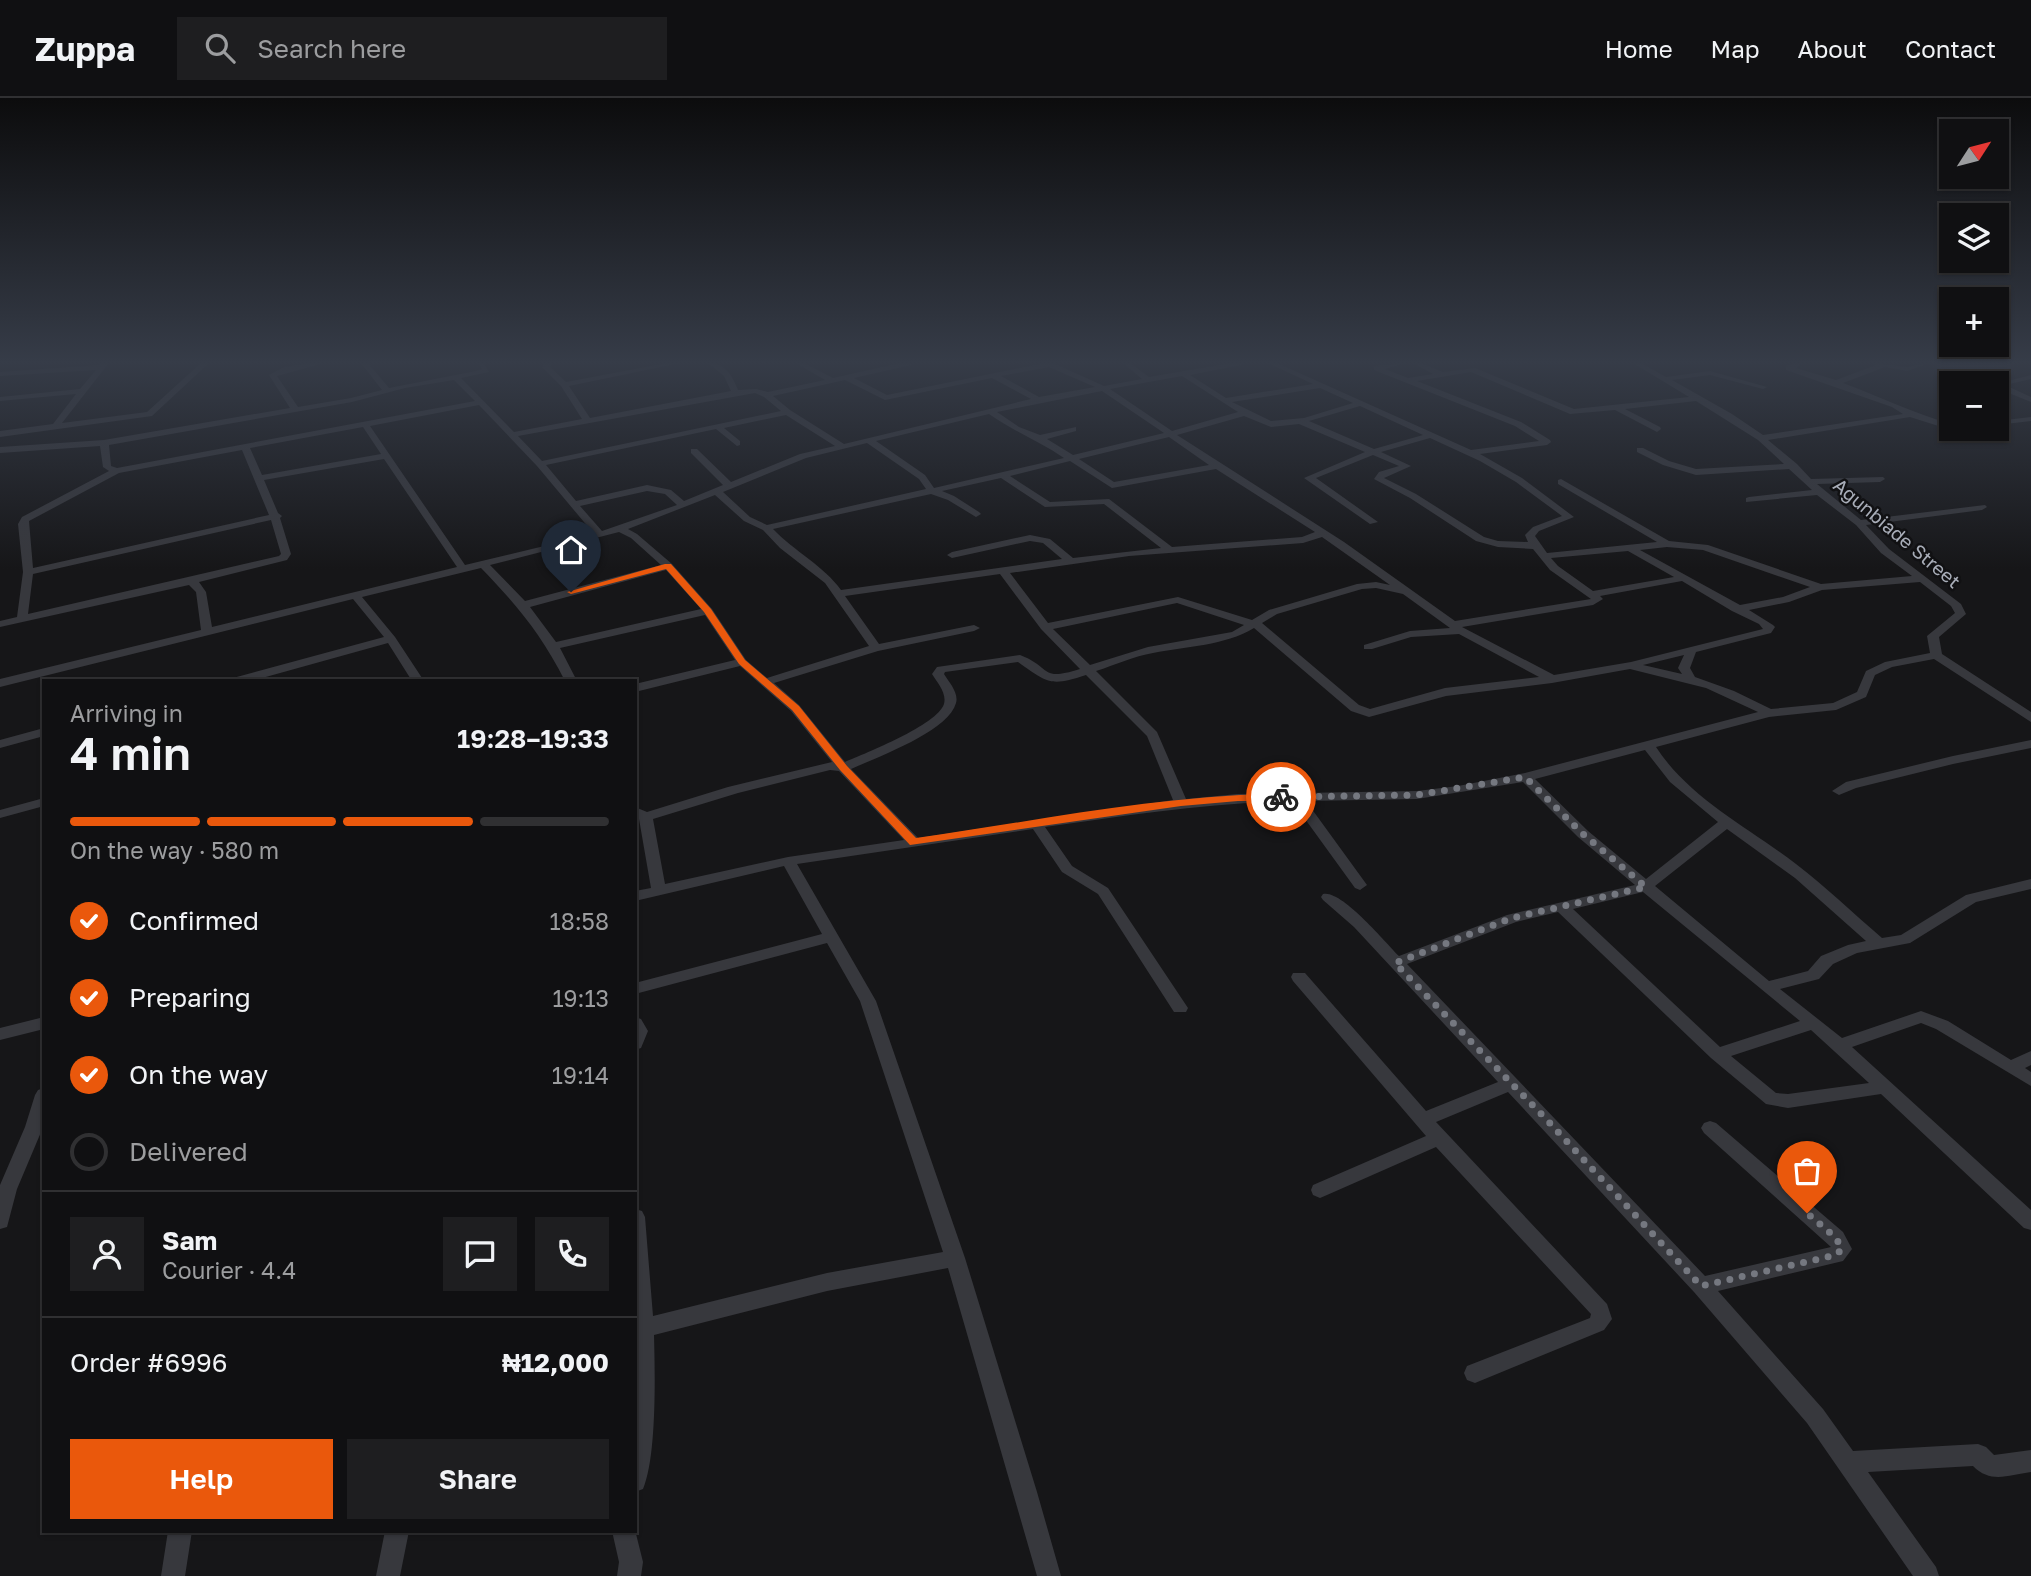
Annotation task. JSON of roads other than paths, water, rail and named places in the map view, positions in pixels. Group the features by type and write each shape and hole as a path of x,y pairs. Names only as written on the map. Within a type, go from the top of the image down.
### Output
{"street":[{"path":"0,450 104,443 166,432"},
{"path":"22,619 28,572 24,519 116,471 330,432"},
{"path":"369,432 463,569"},
{"path":"508,432 576,504 600,535"},
{"path":"511,435 526,432"},
{"path":"540,464 689,432"},
{"path":"724,432 737,443"},
{"path":"820,432 843,446"},
{"path":"0,683 57,675 206,633 600,535 683,505 803,456 902,432"},
{"path":"1024,432 1040,438 1116,485 1217,466"},
{"path":"1040,438 1062,432"},
{"path":"766,528 1003,475 1170,432 1320,534 1340,544 1457,628 1552,679"},
{"path":"1326,432 1407,466 1382,474 1379,479 1421,501 1480,539 1541,551 1667,544 1714,549 1820,587"},
{"path":"1368,647 1410,634 1457,628 1598,599 1555,568 1530,535 1536,529 1569,517 1519,480 1425,432"},
{"path":"1470,453 1547,442 1531,432"},
{"name":"Agunbiade Street","path":"1753,432 1859,523 1885,551 1956,604 1961,614 1933,636 1936,655"},
{"path":"1761,438 1803,432"},
{"path":"1373,522 1309,478 1372,452 1432,435"},
{"path":"869,440 922,477 932,491 951,498 976,514"},
{"path":"104,443 107,467 116,471"},
{"path":"0,624 192,582 283,558 286,554 276,516 260,488 259,478 246,449"},
{"path":"1640,450 1665,463 1696,472 1794,466"},
{"path":"694,451 728,485"},
{"path":"259,478 384,456"},
{"path":"1003,475 1048,505 1106,501 1169,550"},
{"path":"1810,482 1880,479"},
{"path":"1561,482 1667,544"},
{"path":"576,504 647,488 668,492 683,505"},
{"path":"716,491 747,519 766,528 784,546 829,581 876,648"},
{"path":"1749,500 1820,492"},
{"path":"1859,523 1982,507"},
{"path":"28,572 276,516"},
{"path":"619,528 634,536 668,566 708,611 742,662 795,708 843,768 914,842"},
{"path":"838,594 1069,561 1304,540 1320,534"},
{"path":"952,555 1030,538 1046,541 1069,561"},
{"path":"1045,627 1178,600 1256,624 1355,708 1369,713 1445,692 1552,679 1630,665 1767,631 1769,627 1763,622 1630,548"},
{"path":"483,564 523,605 553,646 570,679"},
{"path":"523,605 668,566"},
{"path":"1004,572 1045,627 1153,735 1161,747 1181,803"},
{"path":"1592,593 1683,578"},
{"path":"1736,609 1786,600 1820,587 1920,579"},
{"path":"192,582 201,592 206,633"},
{"path":"659,890 640,814 830,766 843,768 916,733 944,714 950,704 950,694 938,674 941,668 1020,658 1054,680 1148,650 1213,640 1256,624 1273,612 1361,586 1376,585 1402,591"},
{"path":"356,596 391,639 417,679"},
{"path":"553,646 708,611"},
{"path":"765,682 876,648 974,628"},
{"path":"244,679 391,639"},
{"path":"1691,680 1684,667 1692,649"},
{"path":"637,896 788,861 1181,803 1238,798 1437,793 1525,777 1769,713 1836,706 1862,694 1870,673 1889,664 1936,655 2031,718"},
{"path":"637,688 742,662"},
{"path":"1630,665 1737,695 1769,713"},
{"path":"0,744 42,734"},
{"path":"1648,744 1657,762 1726,823 1791,867 1879,944"},
{"path":"1839,791 1851,785 1953,760 2031,744"},
{"path":"1525,777 1583,834 1839,1045 2031,1222"},
{"path":"1297,797 1360,885"},
{"path":"0,814 42,803"},
{"path":"1395,963 1512,918 1646,887 1726,823"},
{"path":"1036,824 1067,869 1103,891 1181,1008"},
{"path":"788,861 868,1001 955,1258 1049,1576"},
{"path":"1766,987 1813,975 1827,960 1853,949 1905,939 1971,898 2031,884"},
{"path":"1328,897 1359,923 1701,1286 1815,1416 1927,1576"},
{"path":"1561,906 1717,1054 1772,1099 1788,1101 1885,1087"},
{"path":"637,988 831,937"},
{"path":"1299,977 1439,1138 1600,1310 1602,1319 1597,1324 1475,1373"},
{"path":"1839,1045 1921,1017 1942,1025 2031,1080"},
{"path":"1717,1054 1813,1023"},
{"path":"0,1034 42,1024"},
{"path":"2012,1067 2031,1057"},
{"path":"1424,1120 1512,1083"},
{"path":"0,1221 7,1193 42,1106"},
{"path":"1701,1286 1836,1255 1842,1249 1836,1238 1710,1128"},
{"path":"1320,1190 1439,1138"},
{"path":"637,1235 643,1328 643,1427 637,1468"},
{"path":"643,1328 827,1282 955,1258"},
{"path":"1848,1462 1978,1455 1990,1467 2031,1461"},
{"path":"173,1576 180,1533"},
{"path":"388,1576 397,1533"},
{"path":"624,1533 631,1562 629,1576"}]}
